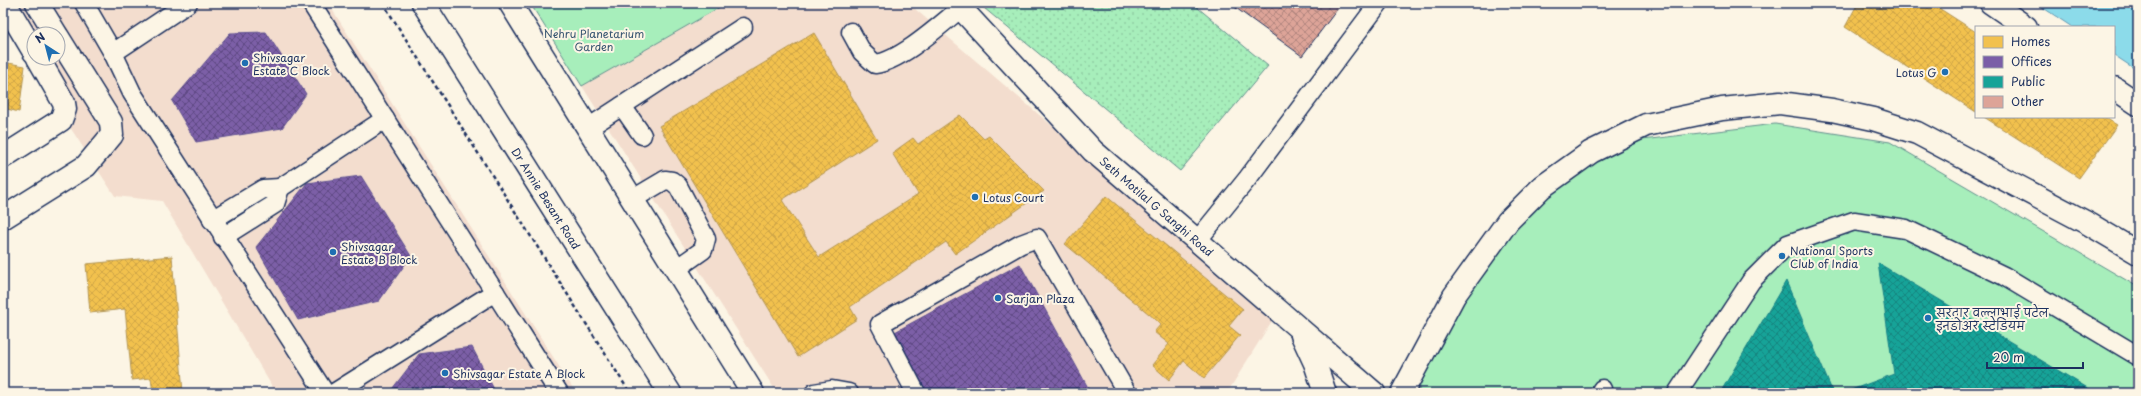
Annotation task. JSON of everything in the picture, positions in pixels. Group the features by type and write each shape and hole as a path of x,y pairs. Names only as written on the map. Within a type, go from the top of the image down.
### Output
{"street":[{"path":"5,3 26,38"},
{"path":"37,3 51,26"},
{"name":"Dr Annie Besant Road","path":"423,3 670,393"},
{"path":"510,3 753,393"},
{"path":"1991,3 2025,26"},
{"name":"Seth Motilal G Sanghi Road","path":"959,6 1093,150 1374,393"},
{"path":"3,218 86,166 112,135 111,122 66,50"},
{"path":"3,157 61,120 65,109 64,103 43,66"},
{"path":"2115,89 2138,104"},
{"path":"1402,393 1454,296 1508,221 1542,186 1591,152 1646,125 1722,110 1780,103 1832,110 1873,119 1917,134 2089,224 2138,253"},
{"path":"1299,328 1315,364 1325,393"}],"lane":[{"path":"84,3 132,93 212,220 325,393"},
{"path":"112,53 188,3"},
{"path":"312,3 559,393"},
{"path":"1197,240 1248,178 1379,3"},
{"path":"851,32 862,52 875,64 886,63 902,53 959,6"},
{"path":"588,128 743,27"},
{"path":"622,106 642,135"},
{"path":"212,220 263,189 280,188 386,119"},
{"path":"633,199 665,180 672,181 678,186 706,240 703,250 676,269"},
{"path":"223,237 274,204 280,188"},
{"path":"1677,393 1751,281 1788,244 1854,221 1906,229 1913,232 2004,276 2138,356"},
{"path":"916,393 880,324 1021,244 1038,238 1127,393"},
{"path":"334,393 495,292"},
{"path":"814,393 832,390 849,393"}],"path":[{"path":"383,3 630,393"}],"shaded area":[{"path":"3,3 328,3 576,393 276,393 162,201 115,196 30,66 66,66 66,26 26,26 26,60 3,25"},
{"path":"727,3 908,3 1275,316 1227,393 777,393 582,86"}],"green space":[{"name":"Nehru Planetarium Garden","path":"530,3 727,3 582,86"},
{"path":"978,3 1192,3 1268,66 1180,171"},
{"name":"National Sports Club of India","path":"1775,124 1890,142 2138,287 2138,393 1418,393 1435,337 1497,224 1609,144"}],"water":[{"path":"2036,3 2138,3 2138,71 2115,56 2115,26 2070,26"}],"building: Homes":[{"name":"Lotus G","path":"1858,3 1931,3 1975,31 1975,111 1845,27"},
{"name":"Lotus Court","path":"814,33 877,139 782,200 819,257 918,194 892,153 913,138 918,144 960,115 984,139 989,136 1044,191 955,254 946,242 850,307 857,319 798,357 659,126"},
{"path":"3,62 25,66 19,112 3,108"},
{"path":"1986,118 2106,118 2117,125 2079,178"},
{"path":"1106,196 1243,309 1229,326 1240,335 1204,378 1184,361 1169,380 1152,365 1169,344 1154,332 1161,324 1065,244"},
{"path":"172,256 183,393 153,393 151,378 132,380 125,309 90,313 86,264"}],"building: Offices":[{"name":"Shivsagar Estate C Block","path":"266,32 306,94 282,128 196,142 172,101 230,33"},
{"name":"Shivsagar Estate B Block","path":"361,176 411,256 379,301 298,320 256,247 307,183"},
{"name":"Sarjan Plaza","path":"1020,264 1091,393 927,393 893,333"},
{"name":"Shivsagar Estate A Block","path":"472,347 496,393 389,393 419,354"}],"building: Public":[{"name":"सरदार वल्लाभाई पटेल इनडोअर स्टेडियम","path":"1878,263 2096,393 1843,393 1894,374"},
{"path":"1786,281 1833,393 1720,393"}],"building: Other":[{"path":"1229,3 1342,3 1302,56"}],"place":[{"name":"Shivsagar Estate C Block","path":"245,63"},
{"name":"Lotus G","path":"1945,72"},
{"name":"Lotus Court","path":"975,197"},
{"name":"Shivsagar Estate B Block","path":"333,252"},
{"name":"National Sports Club of India","path":"1782,256"},
{"name":"Sarjan Plaza","path":"998,298"},
{"name":"सरदार वल्लाभाई पटेल इनडोअर स्टेडियम","path":"1928,318"},
{"name":"Shivsagar Estate A Block","path":"445,373"}]}
